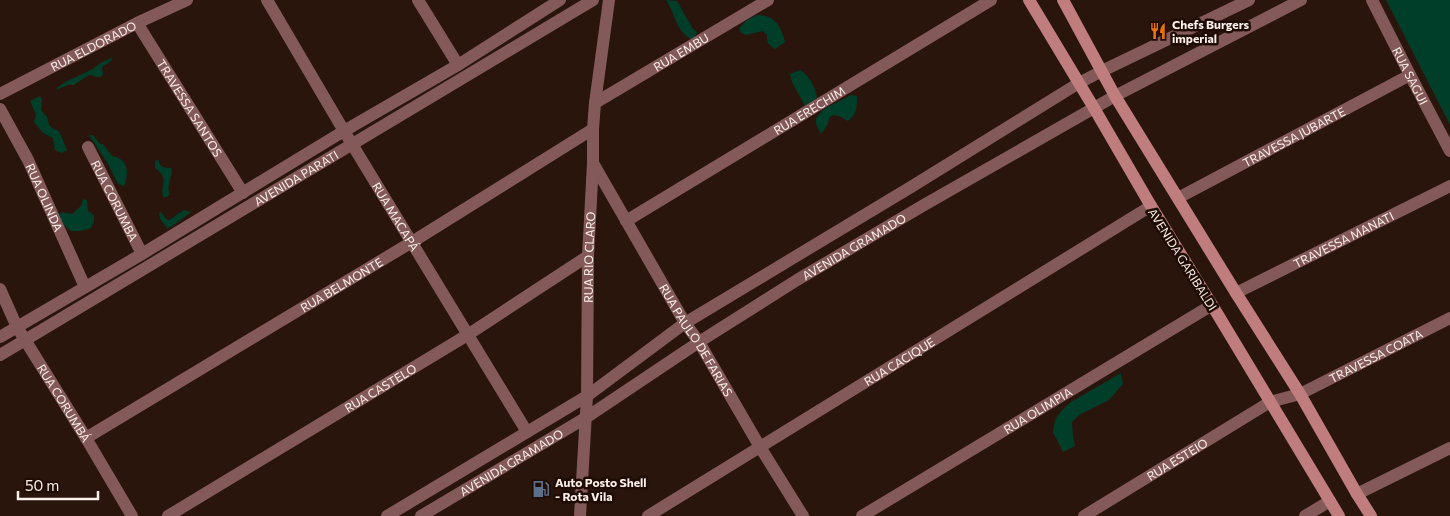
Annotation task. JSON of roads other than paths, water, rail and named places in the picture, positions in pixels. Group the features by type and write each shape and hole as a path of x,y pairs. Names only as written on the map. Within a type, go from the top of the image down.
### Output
{"main road":[{"name":"AVENIDA GARIBALDI","path":"1029,0 1151,206 1339,516"},
{"path":"1063,0 1115,96 1300,394 1371,516"}],"street":[{"name":"RUA ELDORADO","path":"0,94 137,23 187,0"},
{"name":"RUA MACAPÁ","path":"267,0 352,145 527,432"},
{"path":"418,0 458,65"},
{"name":"AVENIDA PARATI","path":"0,337 458,65 560,0"},
{"name":"AVENIDA PARATI","path":"0,355 593,0"},
{"name":"RUA RIO CLARO","path":"580,516 588,396 588,256 594,103 609,0"},
{"name":"RUA EMBU","path":"594,103 768,0"},
{"name":"RUA ERECHIM","path":"626,222 991,0"},
{"name":"AVENIDA GRAMADO","path":"387,516 588,396 685,323 1079,83 1249,0"},
{"name":"AVENIDA GRAMADO","path":"421,516 587,417 698,342 796,280 1115,96 1301,0"},
{"name":"RUA SAGUI","path":"1372,0 1450,151"},
{"name":"TRAVESSA SANTOS","path":"137,23 243,193"},
{"name":"TRAVESSA JUBARTE","path":"1178,198 1410,75"},
{"name":"RUA OLINDA","path":"0,109 28,160 85,287"},
{"name":"RUA BELMONTE","path":"86,438 412,242 593,129"},
{"name":"RUA CORUMBA","path":"88,147 142,254"},
{"name":"RUA PAULO DE FARIAS","path":"593,163 685,323 803,516"},
{"name":"TRAVESSA MANATI","path":"1236,293 1450,186"},
{"path":"911,187 924,205"},
{"name":"RUA CACIQUE","path":"648,516 1151,206"},
{"name":"RUA CASTELO","path":"168,516 469,334 588,256"},
{"path":"784,263 796,280"},
{"name":"RUA CORUMBÁ","path":"0,289 17,327 132,516"},
{"name":"RUA OLIMPIA","path":"862,516 1212,305"},
{"name":"TRAVESSA COATA","path":"1270,402 1300,394 1450,318"},
{"name":"RUA ESTEIO","path":"1084,516 1270,402"},
{"path":"1357,494 1450,448"},
{"path":"1306,516 1330,501"}],"place":[{"name":"Chefs Burgers imperial","path":"1158,31"},
{"name":"Auto Posto Shell - Rota Vila","path":"541,489"}]}
